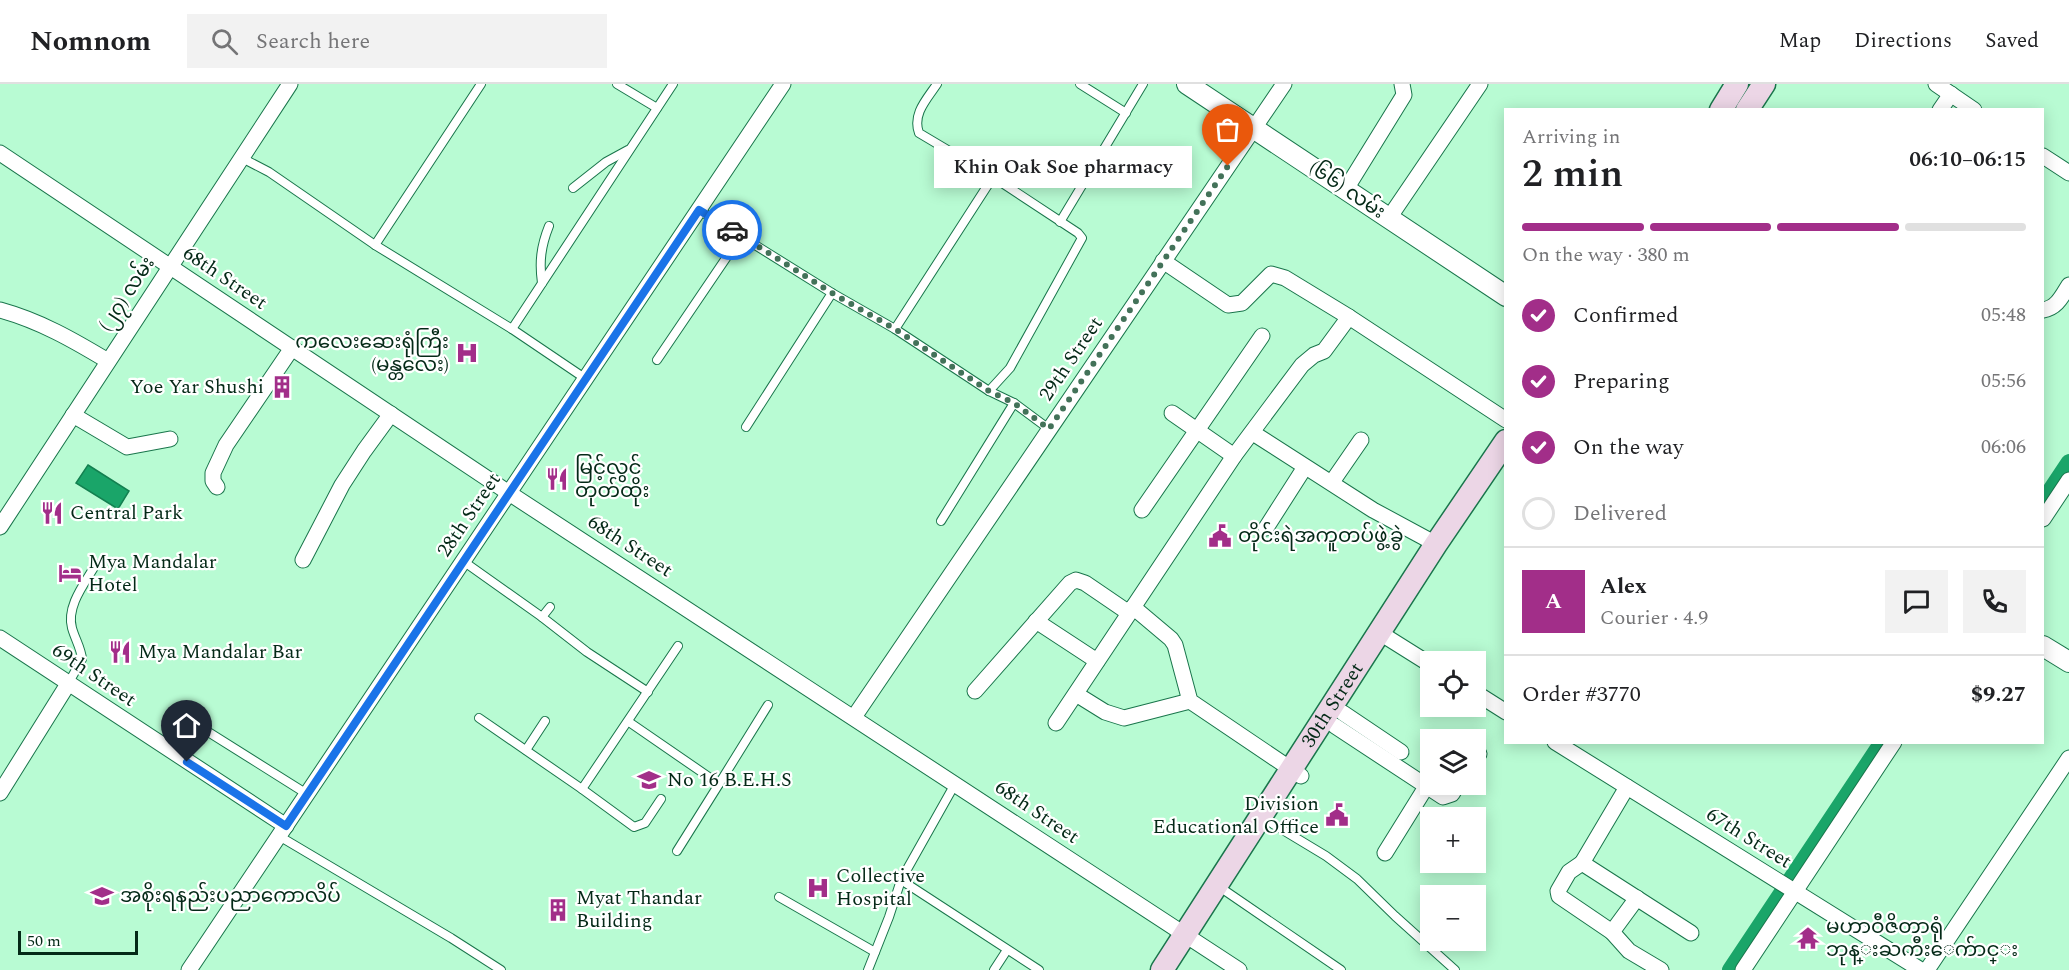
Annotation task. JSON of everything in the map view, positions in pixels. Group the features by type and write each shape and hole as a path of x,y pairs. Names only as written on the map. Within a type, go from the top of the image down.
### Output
{"main road":[{"path":"1722,108 1737,84"},
{"path":"1748,108 1764,84"},
{"name":"30th Street","path":"1297,772 1339,720 1437,544 1504,444"},
{"name":"30th Street","path":"1177,970 1187,936 1385,636 1504,466"},
{"name":"30th Street","path":"1162,970 1224,890 1265,819"}],"street":[{"name":"(၂၇) လမ်း","path":"0,527 290,84"},
{"name":"28th Street","path":"189,970 783,84"},
{"name":"(၆၆) လမ်း","path":"1187,84 1504,295"},
{"name":"29th Street","path":"854,717 1284,84"},
{"path":"1346,189 1400,103 1404,95 1402,84"},
{"path":"1389,218 1480,84"},
{"path":"1936,84 1971,108"},
{"path":"1941,108 1951,94"},
{"name":"68th Street","path":"0,153 509,493 1239,970"},
{"path":"2044,157 2069,173"},
{"path":"1163,261 1228,305 1242,303 1271,274 1285,278 1504,419"},
{"path":"2044,310 2050,309 2058,303 2069,285"},
{"path":"0,310 21,315 59,332 108,361"},
{"path":"1056,723 1234,456 1302,365 1314,355 1324,351 1349,317"},
{"path":"1142,510 1262,336"},
{"path":"217,487 213,481 213,473 226,445 292,348"},
{"path":"1172,413 1234,456"},
{"path":"303,560 342,485 391,414"},
{"path":"72,415 127,447 170,440"},
{"path":"1253,433 1373,510 1437,544"},
{"path":"1332,482 1361,440"},
{"path":"1266,528 1305,466"},
{"path":"2044,518 2069,480"},
{"path":"975,691 1070,583 1076,580 1086,583 1131,610 1171,639 1175,645 1190,701 1297,772"},
{"path":"1036,621 1097,661"},
{"path":"1385,636 1420,658"},
{"name":"69th Street","path":"0,638 282,831"},
{"path":"2044,647 2069,663"},
{"path":"0,793 68,684"},
{"path":"1076,694 1105,712 1124,718 1190,701"},
{"path":"1486,699 1504,711"},
{"path":"1339,720 1401,752"},
{"path":"1339,720 1420,782"},
{"name":"67th Street","path":"1558,744 1921,970"},
{"path":"1743,970 1793,891 1893,744"},
{"path":"1927,970 2069,758"},
{"path":"1627,787 1582,863 1569,872 1558,891 1559,896 1612,932 1629,951 1661,970"},
{"path":"1385,853 1421,795"},
{"path":"1582,863 1691,933"},
{"path":"1612,932 1637,898"}],"lane":[{"path":"375,245 481,84"},
{"path":"617,84 657,108"},
{"path":"512,329 673,84"},
{"path":"937,84 920,109 916,120 919,133 993,177 1078,233 1082,238 1010,368 989,391"},
{"path":"1080,84 1126,113"},
{"path":"1060,222 1143,84"},
{"path":"573,188 606,162 630,150"},
{"path":"242,158 269,172 375,245 512,329 586,379"},
{"path":"895,329 993,177"},
{"path":"699,210 832,293 895,329 989,391 1014,403 1049,429"},
{"path":"542,283 541,252 549,226"},
{"path":"657,360 741,236"},
{"path":"746,427 832,293"},
{"path":"941,521 1014,403"},
{"path":"463,561 587,652 648,692"},
{"path":"68,684 82,660 71,627 71,614 75,601 96,564"},
{"path":"542,617 550,607"},
{"path":"582,789 678,646"},
{"path":"677,851 768,705"},
{"path":"479,718 634,827 645,823 661,799"},
{"path":"526,750 545,721"},
{"path":"629,722 718,784"},
{"path":"194,723 307,794"},
{"path":"868,970 901,880 956,783"},
{"path":"1265,819 1326,856 1358,879 1455,970"},
{"path":"282,831 501,970"},
{"path":"901,880 1039,970"},
{"path":"1224,890 1341,970"},
{"path":"779,897 875,952"},
{"path":"994,970 1007,950"}],"shaded area":[{"path":"88,465 129,491 118,509 76,483"}],"waterway":[{"path":"2044,500 2069,462"},
{"path":"1730,970 1881,744"}],"way so far":[{"path":"732,230 832,293 895,329 989,391 1014,403 1049,429 1228,166"}],"place":[{"name":"Khin Oak Soe pharmacy","path":"1228,166"},
{"name":"ကလေးဆေးရုံကြီး (မန္တလေး)","path":"467,353"},
{"name":"Yoe Yar Shushi","path":"282,387"},
{"name":"မြင့်လွင် တုတ်ထိုး","path":"557,479"},
{"name":"Central Park","path":"52,513"},
{"name":"တိုင်းရဲအကူတပ်ဖွဲ့ခွဲ","path":"1220,536"},
{"name":"Mya Mandalar Hotel","path":"70,573"},
{"name":"Mya Mandalar Bar","path":"120,652"},
{"name":"No 16 B.E.H.S","path":"649,780"},
{"name":"Division Educational Office","path":"1337,815"},
{"name":"Collective Hospital","path":"818,888"},
{"name":"အစိုးရနည်းပညာကောလိပ်","path":"102,896"},
{"name":"Myat Thandar Building","path":"558,910"},
{"name":"မဟာဝီဇိတာရုံ ဘုန္းႀကီးေက်ာင္း","path":"1808,938"}],"route":[{"path":"187,762 286,826 699,210 732,230"}]}
